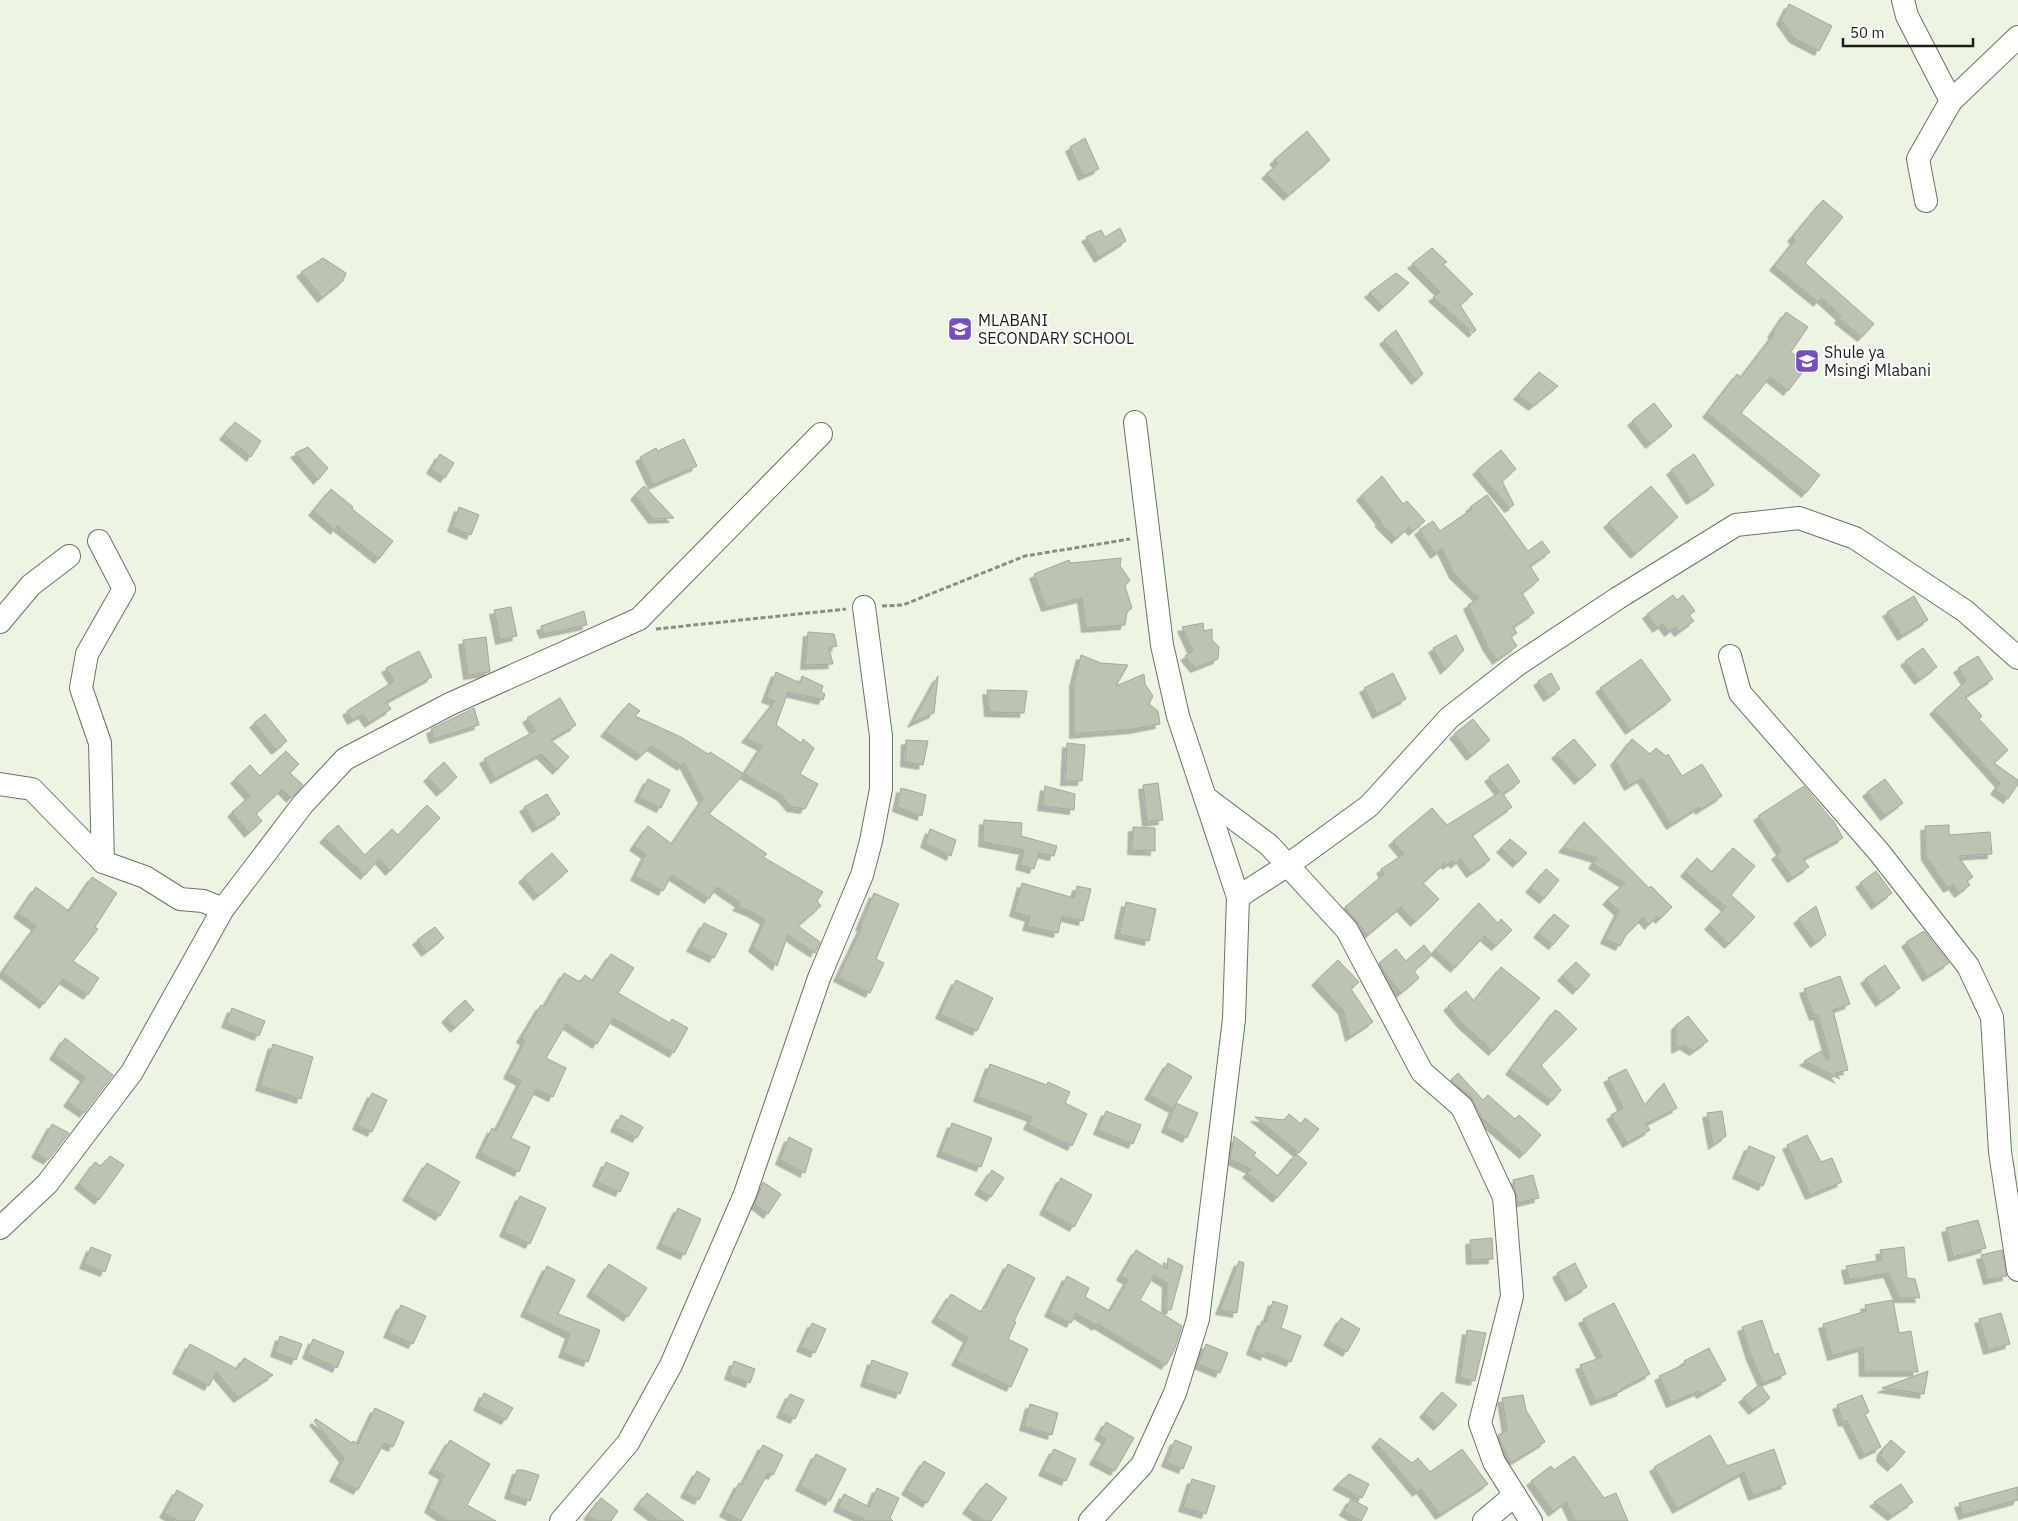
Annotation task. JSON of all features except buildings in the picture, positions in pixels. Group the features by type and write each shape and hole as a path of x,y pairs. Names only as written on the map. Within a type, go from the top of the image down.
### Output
{"street":[{"path":"1903,0 1907,16 1951,101"},
{"path":"1926,201 1918,159 1951,101 2018,36"},
{"path":"1090,1521 1142,1465 1175,1393 1198,1319 1234,1019 1238,898 1178,716 1162,645 1135,422"},
{"path":"0,1228 47,1184 132,1072 223,909 303,804 345,759 450,704 639,619 821,434"},
{"path":"1238,898 1288,865 1369,806 1449,718 1517,665 1618,598 1736,525 1799,518 1855,538 1965,612 2018,658"},
{"path":"99,541 124,589 87,654 81,688 100,743 103,862"},
{"path":"0,622 31,585 68,556"},
{"path":"561,1521 628,1443 671,1365 745,1194 819,978 862,875 871,842 880,788 881,736 864,608"},
{"path":"1730,656 1740,693 1879,852 1968,966 1992,1017 2000,1152 2018,1270"},
{"path":"0,784 32,789 103,862 145,877 180,899 203,901 223,909"},
{"path":"1205,797 1269,845 1347,930 1422,1072 1462,1107 1504,1197 1512,1296 1480,1423 1494,1462 1531,1521"},
{"path":"1484,1521 1515,1495"}],"place":[{"name":"MLABANI SECONDARY SCHOOL","path":"960,329"},
{"name":"Shule ya Msingi Mlabani","path":"1807,361"}]}
